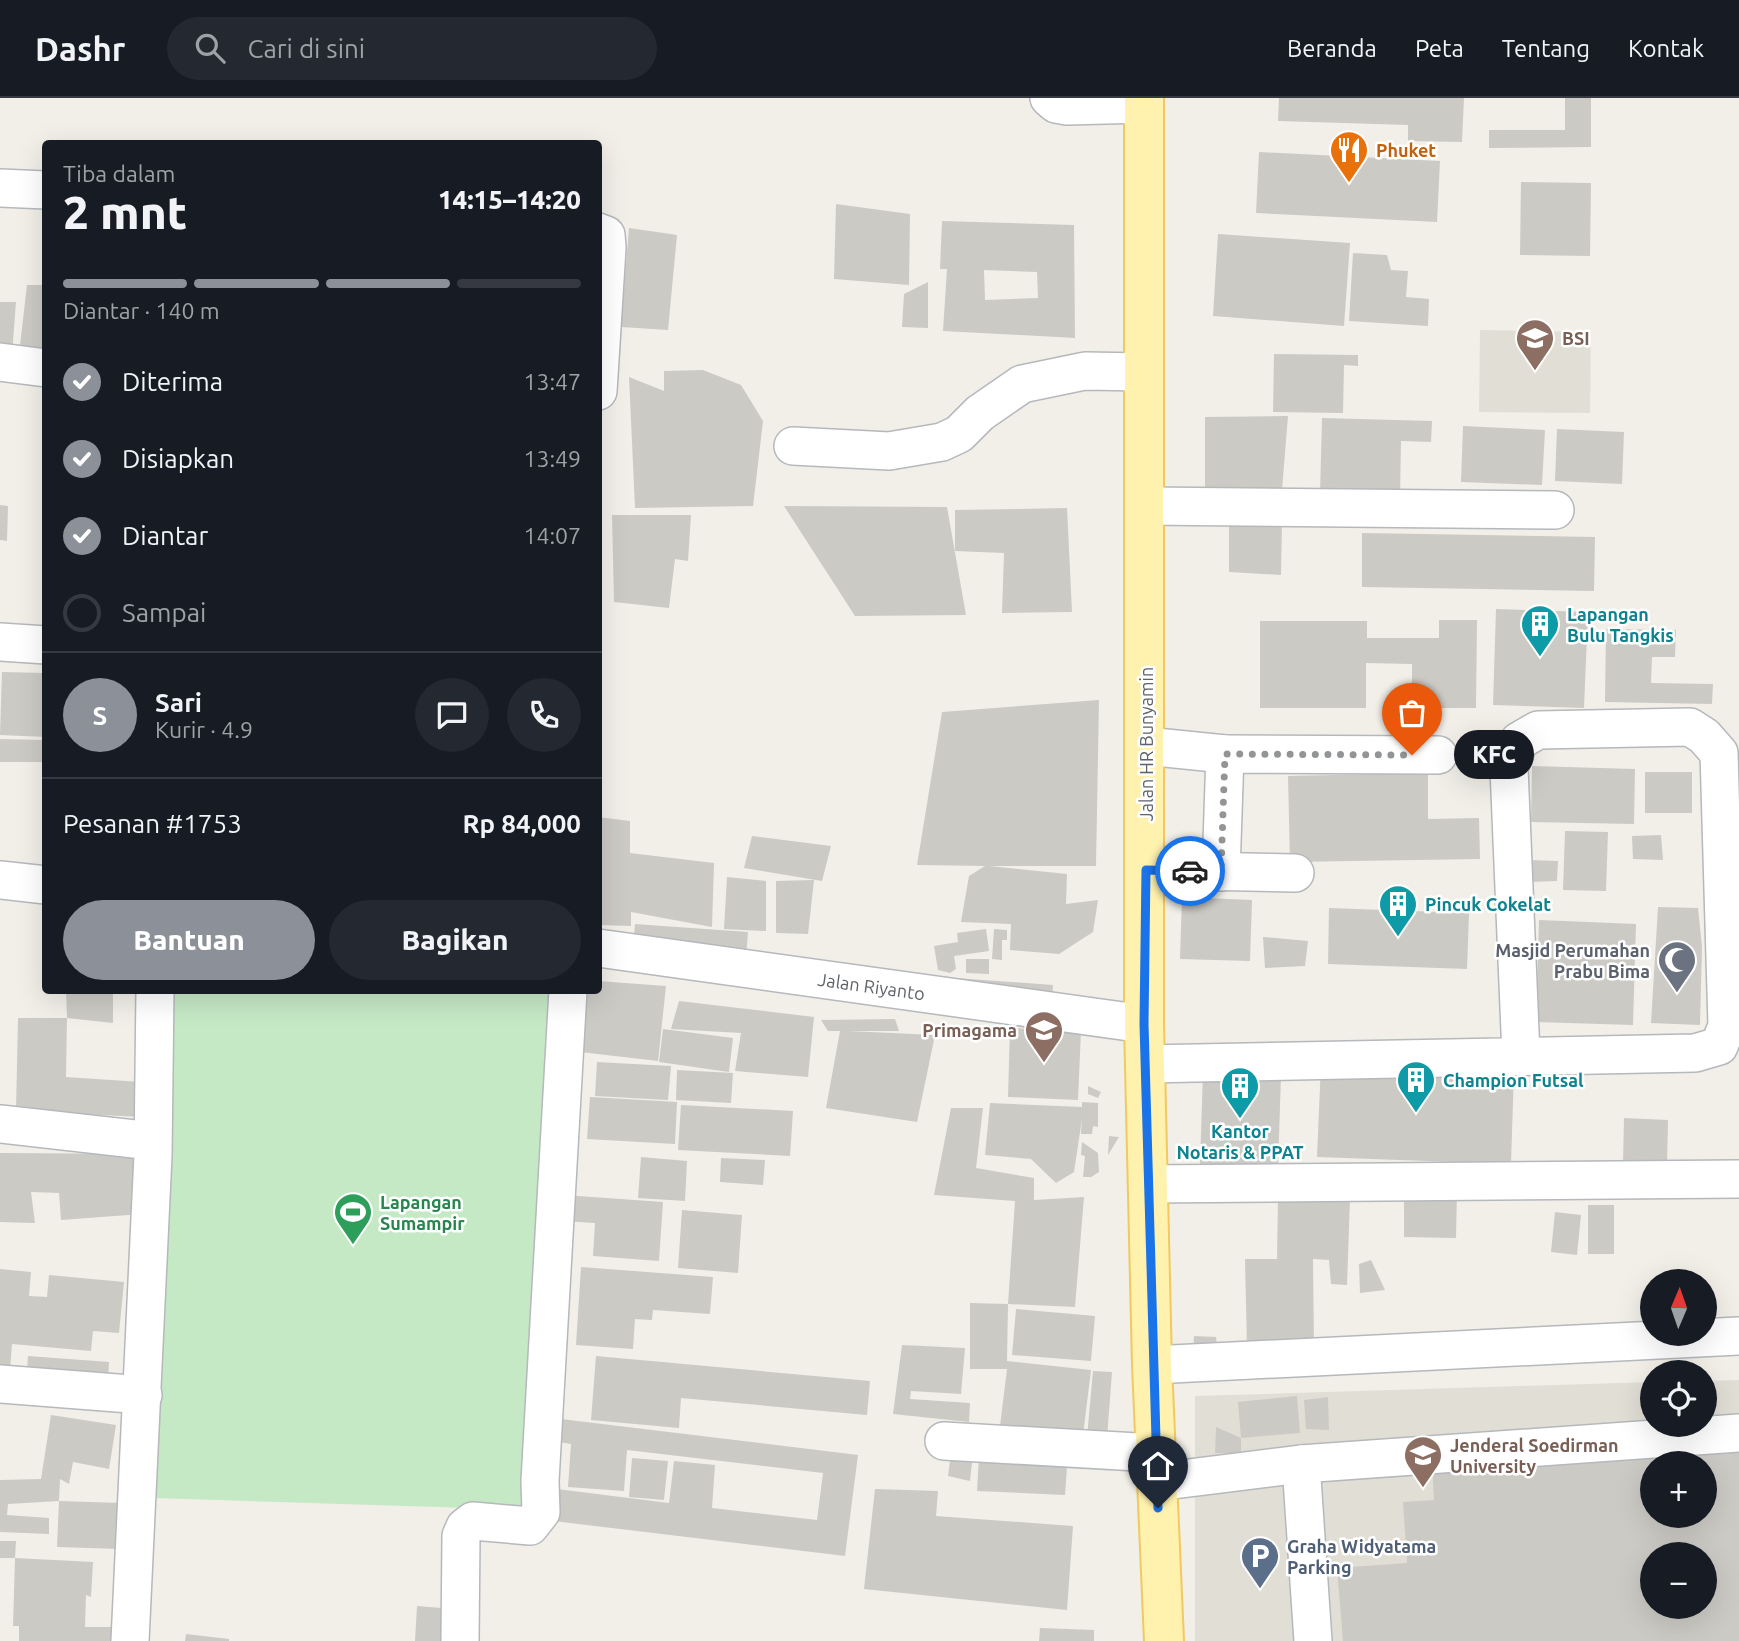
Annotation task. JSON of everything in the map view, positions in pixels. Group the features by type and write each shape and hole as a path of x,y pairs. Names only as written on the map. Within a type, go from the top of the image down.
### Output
{"main road":[{"name":"Jalan HR Bunyamin","path":"1144,101 1144,1024 1152,1365 1164,1641"}],"street":[{"path":"1049,98 1056,104 1067,106 1144,101"},
{"path":"0,188 42,190"},
{"path":"602,234 606,235 607,248 602,327"},
{"path":"0,362 42,367"},
{"path":"793,446 889,451 942,442 958,434 980,413 1022,384 1085,371 1144,372"},
{"path":"1145,506 1555,510"},
{"path":"0,642 42,645"},
{"path":"1145,1064 1695,1053 1719,1046 1727,1026 1718,753 1704,736 1689,727 1538,730 1518,741 1509,768 1521,1055"},
{"path":"1146,746 1225,754 1438,755"},
{"path":"1221,872 1225,754"},
{"path":"1146,870 1295,873"},
{"path":"0,880 42,885"},
{"name":"Jalan Riyanto","path":"602,949 1144,1024"},
{"path":"130,1641 143,1395 155,994"},
{"path":"460,1641 461,1536 465,1527 473,1521 530,1526 541,1512 541,1467 568,994"},
{"path":"0,1124 152,1141"},
{"path":"1148,1184 1739,1179"},
{"path":"1152,1365 1739,1336"},
{"path":"0,1384 143,1395"},
{"path":"944,1441 1156,1467 1301,1464 1739,1433"},
{"path":"1301,1464 1313,1641"}],"shaded area":[{"name":"BSI","path":"1480,330 1591,332 1590,413 1479,412"},
{"name":"Jenderal Soedirman University","path":"1739,1380 1739,1641 1195,1641 1195,1396 1640,1382 1640,1437 1717,1437 1717,1381"}],"green space":[{"name":"Lapangan Sumampir","path":"173,994 551,994 531,1510 155,1498"}],"building":[{"path":"1279,98 1464,98 1462,142 1408,141 1408,125 1278,121"},
{"path":"1565,98 1591,98 1591,147 1489,148 1489,130 1565,130"},
{"path":"1259,152 1440,161 1437,222 1256,213"},
{"path":"1521,182 1591,183 1590,256 1520,255"},
{"path":"836,204 910,214 909,285 834,279"},
{"path":"942,221 1074,225 1075,338 943,331 947,269 940,269","holes":["984,270 1037,272 1038,298 985,300"]},
{"path":"629,228 677,235 668,330 621,327"},
{"path":"1218,234 1350,243 1344,326 1213,316"},
{"path":"1353,253 1387,255 1391,270 1408,271 1406,297 1429,299 1428,326 1349,321"},
{"path":"928,282 928,328 902,327 904,294"},
{"path":"27,285 42,285 42,357 19,354"},
{"path":"0,302 16,302 12,354 0,352"},
{"path":"1274,354 1358,355 1358,366 1344,365 1343,413 1273,412"},
{"path":"703,370 741,385 763,421 753,506 635,508 629,377 664,391 664,371"},
{"path":"1288,416 1281,502 1205,503 1205,417"},
{"path":"1322,418 1432,421 1431,442 1401,441 1400,497 1320,494"},
{"path":"1463,426 1545,430 1542,485 1461,482"},
{"path":"1557,429 1624,432 1622,484 1555,481"},
{"path":"0,505 8,506 7,541 0,540"},
{"path":"784,506 947,507 966,615 855,616"},
{"path":"1067,508 1072,612 1002,613 1004,553 955,551 955,510"},
{"path":"612,515 691,515 688,561 675,559 669,608 614,602"},
{"path":"1229,518 1282,521 1281,575 1229,572"},
{"path":"1362,533 1595,537 1594,591 1362,587"},
{"name":"Lapangan Bulu Tangkis","path":"1496,609 1588,612 1584,708 1493,705"},
{"path":"1439,620 1477,620 1476,708 1412,708 1412,664 1366,663 1366,708 1260,708 1260,621 1367,621 1367,638 1439,638"},
{"path":"1606,629 1676,630 1675,657 1652,657 1651,683 1713,684 1712,704 1605,702"},
{"path":"2,672 42,673 42,737 0,735"},
{"path":"1099,700 1096,866 989,866 1067,874 1066,904 1098,900 1093,932 1059,954 1010,950 1011,924 961,922 969,876 985,866 917,865 942,712"},
{"path":"0,739 42,740 42,762 0,762"},
{"path":"1532,766 1635,769 1634,824 1531,822"},
{"path":"1645,772 1692,772 1692,813 1645,813"},
{"path":"1428,773 1428,819 1479,818 1480,859 1290,862 1288,776"},
{"path":"602,818 630,821 630,853 714,863 712,927 631,912 631,926 602,925"},
{"path":"1565,831 1608,832 1606,891 1563,890"},
{"path":"1661,835 1663,860 1633,859 1632,836"},
{"path":"752,836 831,846 822,881 744,868"},
{"path":"1528,860 1558,861 1557,881 1529,882"},
{"path":"727,877 766,881 766,931 724,929"},
{"path":"814,880 808,934 776,933 776,881"},
{"path":"1182,897 1252,900 1250,961 1180,959"},
{"name":"Masjid Perumahan Prabu Bima","path":"1658,907 1698,908 1702,947 1700,1025 1651,1023"},
{"name":"Pincuk Cokelat","path":"1329,908 1469,913 1467,969 1328,964"},
{"path":"1539,920 1636,924 1633,1025 1536,1022"},
{"path":"635,924 748,932 746,958 633,950"},
{"path":"986,929 989,951 954,956 956,969 950,973 938,970 934,946 958,942 957,933"},
{"path":"994,929 1007,930 1007,940 1002,940 1002,960 992,959"},
{"path":"1263,937 1308,941 1305,966 1265,968"},
{"path":"966,959 989,959 989,974 966,973"},
{"path":"941,977 1053,985 1052,1002"},
{"path":"602,981 666,986 658,1061 580,1052 585,994 602,994"},
{"path":"66,994 113,994 113,1023 67,1018"},
{"path":"679,1001 814,1017 808,1077 735,1071 741,1033 671,1029"},
{"path":"18,1018 67,1018 66,1077 141,1082 142,1117 16,1111"},
{"path":"895,1019 899,1031 848,1031 935,1035 917,1122 826,1108 840,1031 828,1031 821,1020"},
{"name":"Primagama","path":"1010,1028 1081,1030 1078,1100 1008,1097"},
{"path":"663,1029 733,1038 729,1072 659,1062"},
{"path":"597,1062 671,1066 668,1100 595,1096"},
{"name":"Champion Futsal","path":"1321,1063 1514,1070 1511,1164 1317,1157"},
{"path":"677,1070 733,1073 731,1103 676,1100"},
{"name":"Kantor Notaris & PPAT","path":"1203,1072 1281,1075 1278,1168 1200,1166"},
{"path":"1088,1086 1101,1092 1098,1098 1088,1094"},
{"path":"590,1097 677,1102 675,1144 587,1139"},
{"path":"1082,1102 1098,1103 1098,1127 1093,1126 1092,1134 1081,1134 1082,1119 1074,1172 1056,1183 1031,1159 985,1155 990,1103 1082,1107"},
{"path":"681,1105 793,1111 790,1156 678,1150"},
{"path":"951,1108 983,1108 976,1168 1034,1178 1034,1200 1084,1197 1075,1307 1008,1304 1015,1201 934,1195"},
{"path":"1624,1118 1668,1120 1667,1166 1623,1165"},
{"path":"1109,1136 1119,1137 1108,1155"},
{"path":"1082,1142 1098,1153 1099,1172 1091,1177 1083,1177 1085,1156 1081,1155"},
{"path":"0,1153 149,1154 142,1214 61,1220 59,1193 31,1192 35,1223 0,1222"},
{"path":"641,1157 687,1161 685,1201 638,1198"},
{"path":"721,1158 765,1160 763,1185 720,1182"},
{"path":"1404,1189 1457,1190 1456,1238 1404,1237"},
{"path":"564,1195 663,1202 659,1261 593,1256 595,1223 562,1221"},
{"path":"1278,1197 1350,1199 1347,1285 1331,1284 1329,1260 1313,1259 1314,1348 1247,1349 1245,1259 1277,1259"},
{"path":"1588,1205 1614,1205 1614,1254 1588,1254"},
{"path":"682,1210 742,1215 738,1273 678,1268"},
{"path":"1555,1212 1581,1215 1577,1255 1551,1252"},
{"path":"1371,1260 1385,1290 1360,1293 1359,1264"},
{"path":"581,1267 713,1277 710,1314 653,1310 652,1320 635,1319 633,1349 576,1345"},
{"path":"0,1269 31,1272 29,1296 47,1297 49,1275 124,1282 119,1333 93,1331 91,1351 12,1344 10,1369 27,1370 28,1356 109,1362 108,1381 0,1374"},
{"path":"970,1303 1008,1304 1007,1361 1091,1370 1083,1435 1000,1426 1007,1369 970,1369"},
{"path":"1016,1309 1095,1316 1091,1361 1012,1355"},
{"path":"1194,1336 1216,1337 1218,1354 1193,1353"},
{"path":"902,1345 965,1348 961,1394 911,1391 910,1399 970,1403 969,1422 893,1414"},
{"path":"596,1356 870,1381 867,1415 681,1398 679,1428 591,1420"},
{"path":"1093,1371 1112,1372 1107,1438 1087,1437"},
{"path":"1297,1396 1300,1433 1241,1438 1238,1402"},
{"path":"1328,1397 1329,1430 1306,1429 1304,1400"},
{"path":"51,1415 116,1425 109,1469 73,1462 69,1484 60,1479 59,1501 8,1504 7,1515 49,1518 49,1534 0,1532 0,1480 41,1479"},
{"path":"561,1419 858,1455 845,1556 545,1520 549,1488 669,1503 674,1461 715,1465 712,1508 817,1520 823,1473 627,1450 624,1491 568,1487 571,1444 559,1442"},
{"path":"1216,1427 1241,1438 1241,1453 1215,1453"},
{"path":"1739,1444 1739,1641 1343,1641 1337,1568 1407,1563 1403,1502 1434,1500 1432,1464"},
{"path":"951,1453 973,1453 970,1481 948,1476"},
{"path":"1068,1453 1065,1495 977,1491 979,1457"},
{"path":"632,1458 668,1461 664,1500 629,1497"},
{"path":"875,1489 938,1491 936,1516 1073,1526 1067,1610 864,1589"},
{"path":"59,1501 122,1503 120,1549 57,1547"},
{"path":"0,1541 16,1541 15,1558 0,1558"},
{"path":"15,1558 93,1562 91,1597 86,1595 85,1627 112,1627 112,1641 19,1641 19,1626 13,1626"},
{"path":"417,1606 454,1609 452,1641 415,1641"},
{"path":"1040,1628 1094,1630 1094,1641 1039,1641"},
{"path":"186,1634 229,1639 229,1641 185,1641"}],"way so far":[{"path":"1190,871 1221,872 1225,754 1412,755"}],"place":[{"name":"Phuket","path":"1349,184"},
{"name":"BSI","path":"1535,372"},
{"name":"Lapangan Bulu Tangkis","path":"1540,658"},
{"name":"KFC","path":"1412,755"},
{"name":"Pincuk Cokelat","path":"1398,938"},
{"name":"Masjid Perumahan Prabu Bima","path":"1677,994"},
{"name":"Primagama","path":"1044,1064"},
{"name":"Champion Futsal","path":"1416,1114"},
{"name":"Kantor Notaris & PPAT","path":"1240,1120"},
{"name":"Lapangan Sumampir","path":"353,1246"},
{"name":"Jenderal Soedirman University","path":"1423,1489"},
{"name":"Graha Widyatama Parking","path":"1260,1590"}],"route":[{"path":"1158,1508 1144,1024 1146,870 1190,871"}]}
